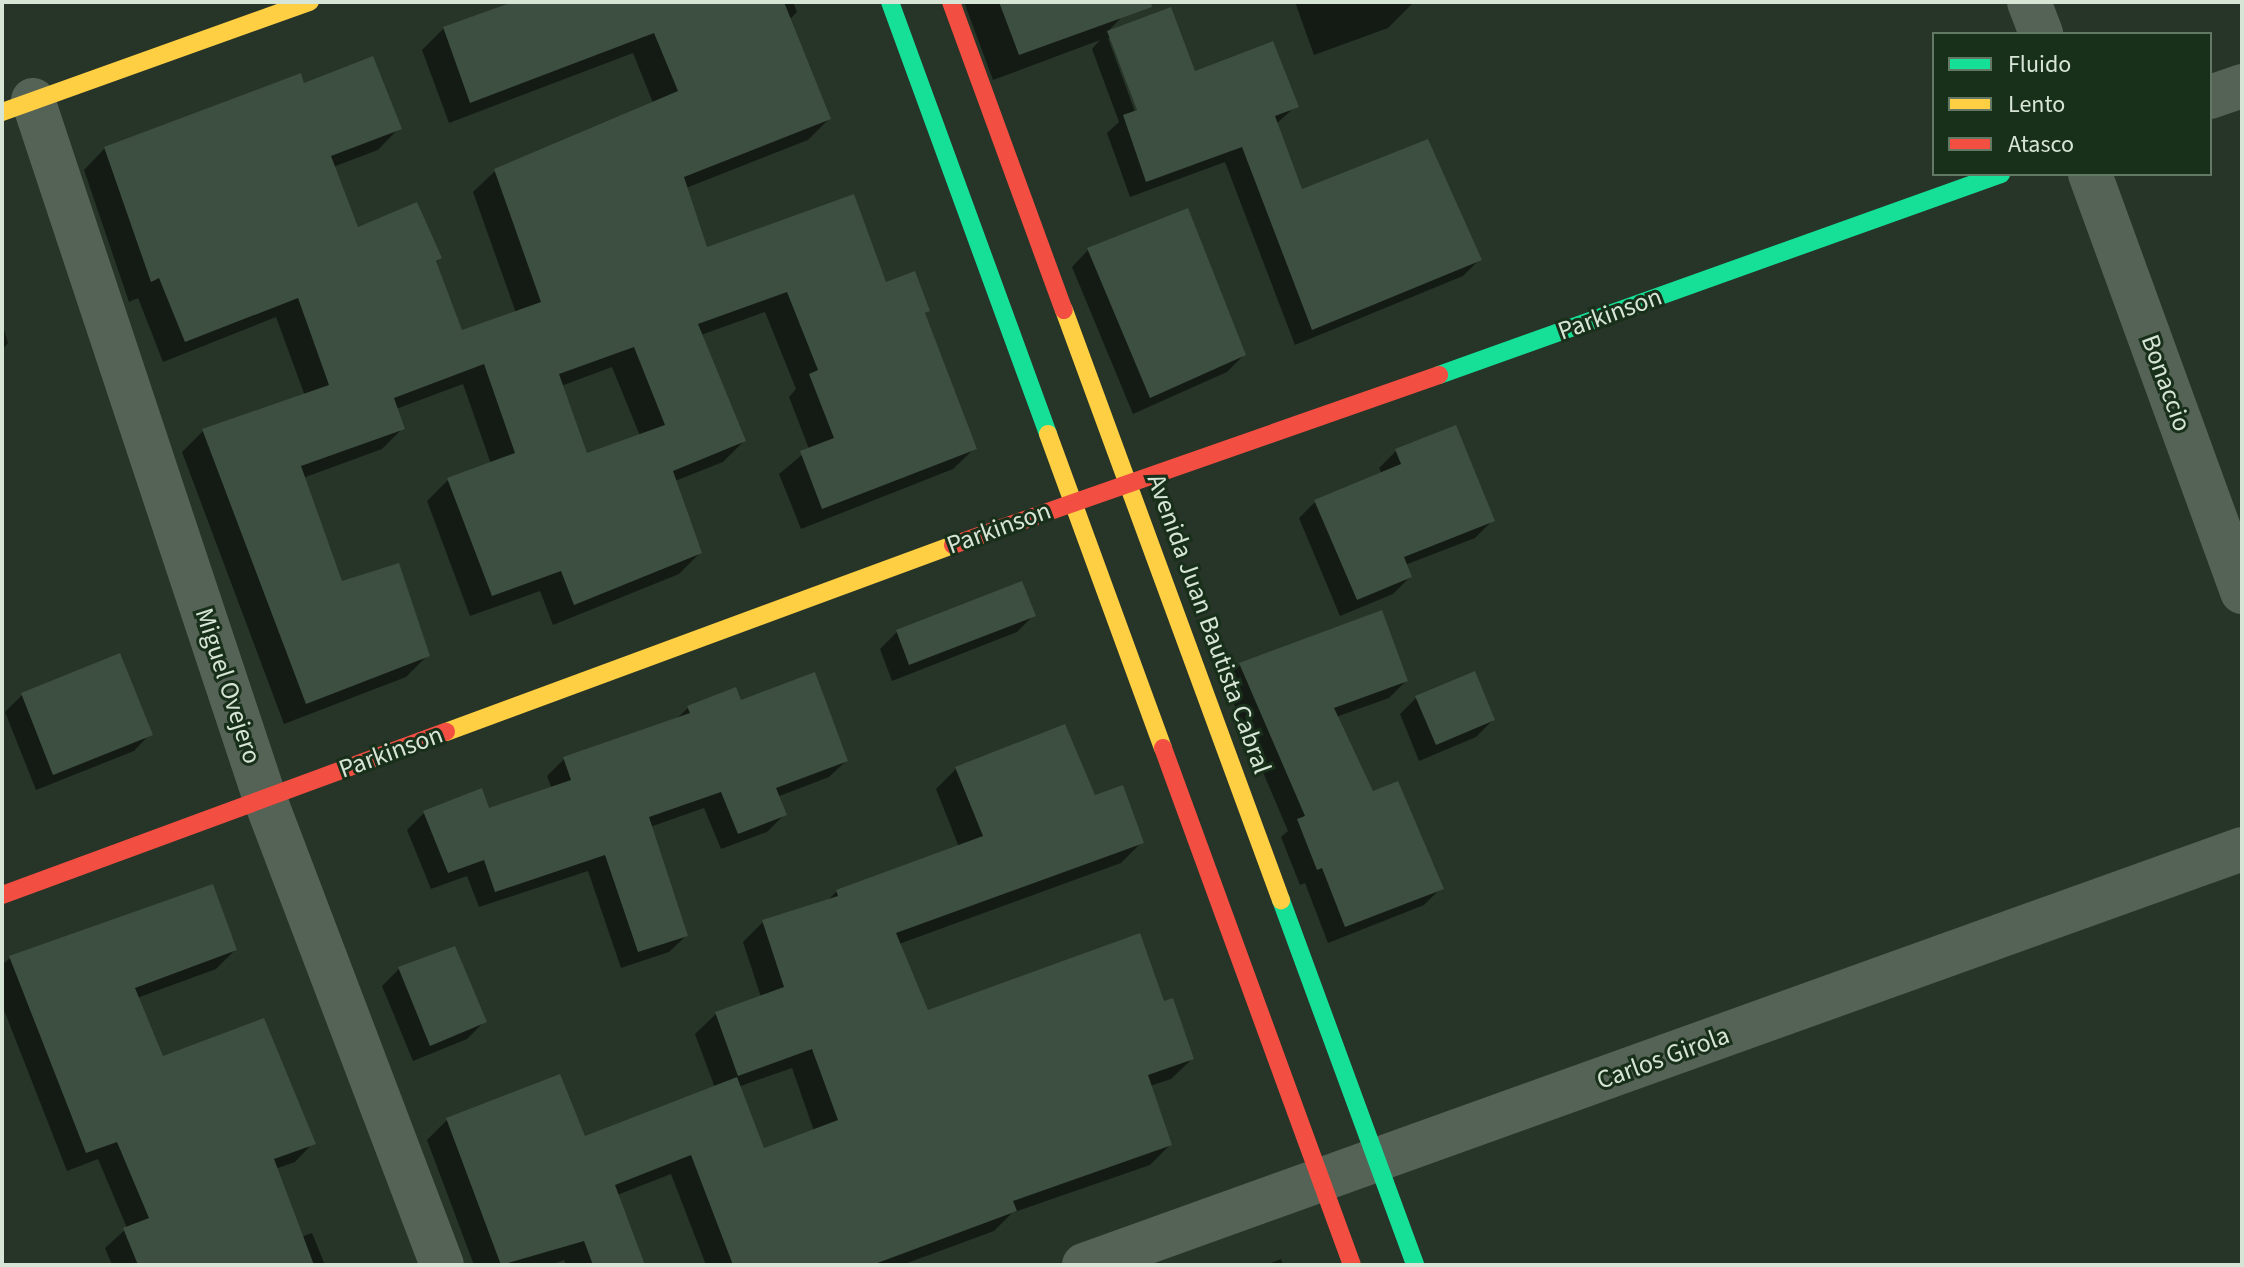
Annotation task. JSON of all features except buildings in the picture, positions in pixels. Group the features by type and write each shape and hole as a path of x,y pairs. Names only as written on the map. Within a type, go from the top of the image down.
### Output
{"main road":[{"path":"18,106 310,2"},
{"path":"890,2 1352,1265"},
{"name":"Avenida Juan Bautista Cabral","path":"951,2 1415,1265"},
{"name":"Parkinson","path":"2,895 1074,501 1131,485 1995,176"}],"street":[{"path":"2029,2 2040,32"},
{"path":"2212,96 2242,86"},
{"name":"Miguel Ovejero","path":"18,106 265,799 442,1265"},
{"name":"Bonaccio","path":"2091,176 2242,592"},
{"name":"Carlos Girola","path":"1084,1265 2242,849"}],"traffic: fast":[{"path":"890,2 1048,434"},
{"path":"1439,375 1995,176"},
{"path":"1281,900 1415,1265"}],"traffic: slow":[{"path":"2,112 310,2"},
{"path":"1064,310 1281,900"},
{"path":"1048,434 1163,748"},
{"path":"446,732 953,545"}],"traffic: jam":[{"path":"951,2 1064,310"},
{"path":"953,545 1439,375"},
{"path":"2,895 446,732"},
{"path":"1163,748 1352,1265"}]}
